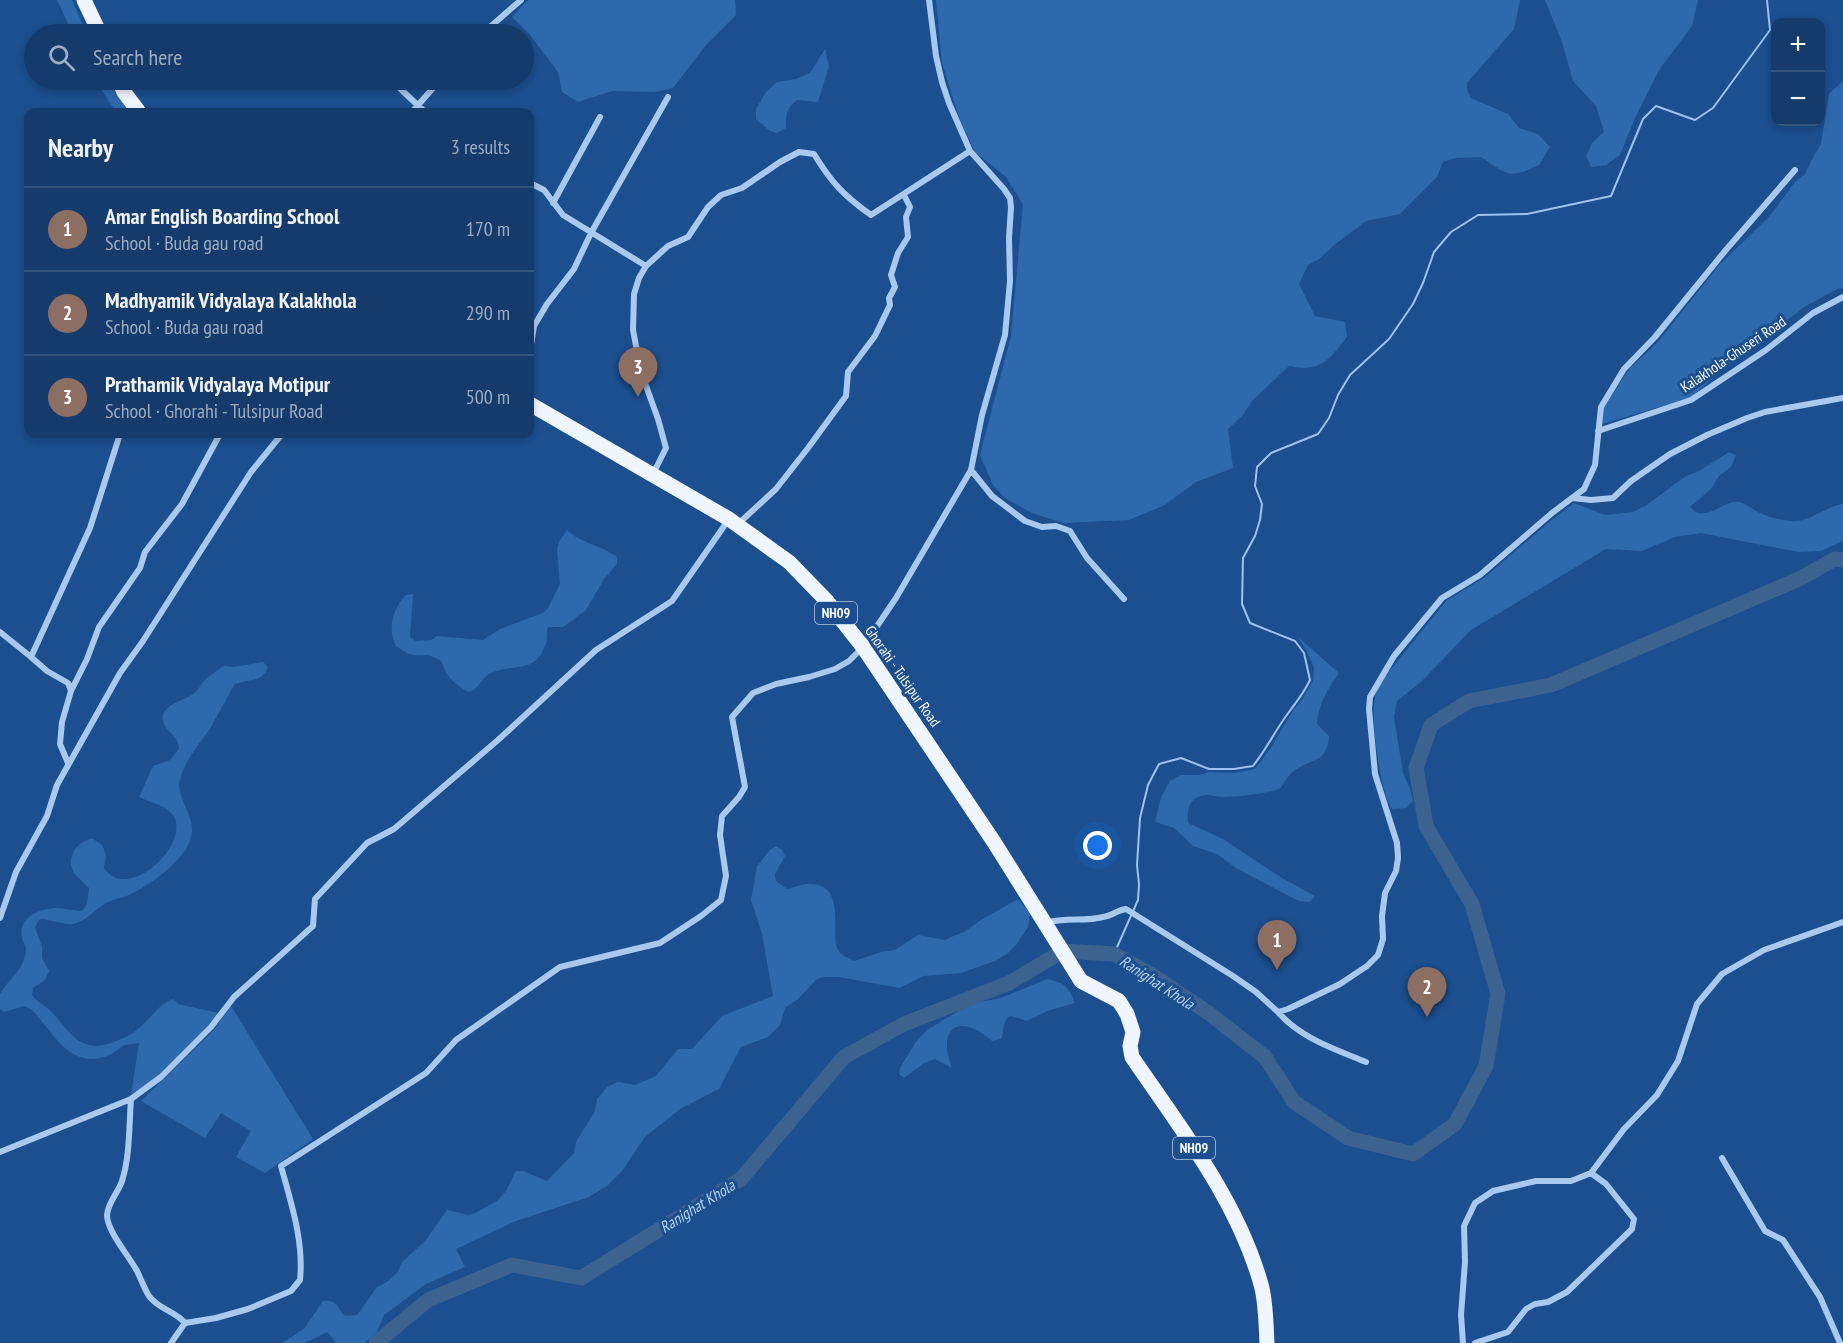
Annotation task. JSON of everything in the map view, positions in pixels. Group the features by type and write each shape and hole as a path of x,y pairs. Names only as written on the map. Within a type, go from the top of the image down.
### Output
{"main road":[{"path":"84,0 95,24"},
{"path":"123,90 136,108"},
{"name":"Ghorahi - Tulsipur Road","path":"534,406 733,522 789,561 801,573 826,600 862,647 1045,923"},
{"name":"NH09","path":"1045,923 1081,981 1119,1001 1127,1014 1132,1032 1130,1046 1132,1057 1200,1156 1248,1245 1262,1290 1267,1343"}],"street":[{"path":"493,24 521,0"},
{"path":"171,1343 185,1323 216,1318 248,1309 291,1291 300,1280 299,1244 281,1166 426,1073 456,1040 560,967 660,943 721,900 726,876 720,835 722,816 745,787 732,717 753,693 776,684 835,669 849,661 862,647 896,598 971,470 982,415 1005,335 1010,281 1011,207 1010,198 1004,189 970,151 942,82 929,0"},
{"path":"401,90 420,108"},
{"path":"417,106 431,90"},
{"path":"534,326 547,304 574,269 591,233 668,97"},
{"path":"553,203 600,117"},
{"path":"652,474 666,448 641,372 633,330 634,294 646,266 668,246 688,237 708,207 721,195 742,188 799,152 814,154 826,174 846,197 871,215 970,151"},
{"path":"1278,1012 1340,984 1367,966 1378,955 1383,939 1382,916 1385,893 1396,871 1398,858 1397,843 1375,774 1369,710 1370,698 1377,683 1394,656 1442,598 1480,575 1584,489 1595,465 1601,407 1624,369 1654,337 1795,170"},
{"path":"534,185 544,190 563,215 646,266"},
{"path":"0,1152 131,1099 174,1064 211,1027 234,997 313,926 315,899 367,843 394,829 498,741 596,650 672,601 733,522 776,489 846,396 848,372 875,336 890,305 889,298 895,287 891,275 898,253 908,237 906,217 910,207 904,195"},
{"name":"Kalakhola-Ghuseri Road","path":"1598,431 1691,400 1766,350 1813,313 1843,297"},
{"path":"1572,498 1591,500 1613,498 1645,471 1670,454 1747,418 1765,412 1843,398"},
{"path":"31,657 90,528 119,438"},
{"path":"68,763 60,744 62,722 71,691 87,659 99,627 140,568 145,552 182,504 218,438"},
{"path":"0,918 16,872 47,816 57,785 120,673 251,472 279,438"},
{"path":"971,470 992,496 1025,521 1042,527 1056,526 1070,531 1087,558 1124,599"},
{"path":"0,632 47,671 68,683 71,691"},
{"path":"1045,923 1061,918 1104,917 1126,909 1250,988 1278,1012 1289,1026 1315,1041 1366,1062"},
{"path":"1463,1343 1461,1315 1465,1262 1464,1226 1475,1203 1493,1191 1536,1182 1570,1181 1591,1173 1624,1129 1656,1095 1678,1061 1697,1004 1722,974 1764,950 1843,922"},
{"path":"131,1099 129,1140 122,1182 110,1203 107,1216 115,1236 150,1297 165,1310 180,1317 185,1323"},
{"path":"1722,1158 1765,1231 1783,1240 1820,1297 1840,1343"},
{"path":"1475,1343 1508,1332 1526,1309 1535,1304 1548,1302 1567,1292 1632,1229 1634,1219 1606,1184 1591,1173"}],"shaded area":[{"path":"57,0 72,0 83,24 68,24"},
{"path":"528,0 735,0 736,15 706,45 673,88 655,92 612,91 578,102 562,92 558,72 534,40 534,24 519,24 512,17"},
{"path":"936,0 1520,0 1514,29 1467,83 1467,90 1471,98 1508,114 1519,128 1538,134 1550,147 1539,165 1511,174 1502,171 1481,157 1455,158 1443,162 1437,177 1400,214 1366,221 1319,259 1308,265 1299,284 1315,316 1345,322 1347,337 1323,363 1309,368 1289,366 1252,401 1242,416 1228,429 1233,468 1196,482 1165,505 1129,520 1063,523 1032,513 1005,498 993,485 980,455 1011,336 1023,204 1005,176 975,152 960,120 942,63"},
{"path":"1545,0 1698,0 1692,26 1659,70 1634,120 1620,155 1606,165 1591,167 1586,156 1592,143 1604,132 1596,106 1573,81 1562,42"},
{"path":"825,49 829,66 818,102 797,100 787,112 786,128 777,133 770,131 756,119 756,109 766,92 777,82 796,79 810,73"},
{"path":"1843,81 1843,288 1806,306 1743,353 1690,398 1602,424 1604,408 1629,369 1658,342 1720,264 1768,218 1796,181 1805,174 1821,144 1829,94"},
{"path":"102,90 116,90 128,108 113,108"},
{"path":"1729,452 1736,455 1731,467 1719,476 1711,489 1690,507 1695,512 1707,513 1739,502 1768,516 1796,521 1843,504 1843,541 1821,551 1798,552 1701,533 1675,537 1642,551 1606,549 1471,630 1422,681 1397,701 1394,717 1403,773 1413,801 1406,808 1393,809 1385,792 1378,761 1374,716 1376,693 1379,684 1447,600 1484,578 1574,503 1605,515 1633,512 1686,476 1699,471"},
{"path":"567,530 617,557 617,564 604,579 586,610 563,627 548,627 546,644 534,661 528,665 489,674 475,689 468,692 452,680 442,662 437,658 409,654 396,646 392,632 393,619 401,600 406,595 413,594 410,637 416,641 431,640 437,636 483,640 500,629 543,613 560,584 557,549"},
{"path":"1298,637 1339,673 1324,697 1318,716 1317,724 1329,736 1325,751 1318,759 1293,772 1280,789 1245,796 1206,795 1196,798 1189,806 1188,823 1223,839 1282,878 1315,896 1310,902 1299,901 1287,895 1236,868 1217,854 1193,846 1174,828 1155,822 1161,797 1170,781 1181,775 1199,775 1209,772 1234,773 1255,769 1313,681 1314,667"},
{"path":"263,662 268,667 262,676 234,685 182,772 180,792 192,825 192,832 190,842 177,861 147,885 129,895 108,902 78,922 65,924 42,919 35,927 42,947 42,958 49,971 45,980 33,988 32,995 53,1013 72,1035 85,1044 103,1045 126,1037 143,1025 158,1008 173,999 178,1004 218,1013 179,1058 155,1079 131,1094 139,1043 125,1045 104,1057 91,1059 80,1057 62,1045 31,1009 24,1006 4,1012 0,1009 0,994 23,961 26,947 22,931 27,919 33,914 48,909 80,911 87,904 89,888 74,873 72,867 72,856 77,847 92,838 103,846 106,856 104,868 115,877 128,879 156,865 167,852 174,839 176,825 172,814 161,806 139,797 153,766 170,760 179,749 177,740 163,721 165,710 196,692 204,681 223,666 234,667"},
{"path":"776,846 785,856 775,874 776,881 787,889 810,884 821,886 829,892 835,911 838,950 854,961 895,950 918,935 945,940 964,932 1018,899 1030,913 1028,927 1007,954 995,961 961,973 924,976 899,988 839,977 817,979 798,999 785,1008 780,1025 768,1037 741,1047 719,1089 680,1109 645,1137 622,1171 607,1186 589,1197 516,1221 456,1249 465,1267 426,1284 384,1315 376,1334 364,1343 336,1343 327,1332 305,1343 282,1343 304,1329 323,1301 334,1303 345,1316 357,1315 377,1287 397,1273 402,1262 425,1241 447,1210 468,1215 497,1201 506,1191 516,1171 523,1171 547,1181 574,1153 576,1142 595,1111 597,1099 607,1087 618,1082 635,1085 656,1076 678,1049 692,1049 722,1016 773,996 762,934 751,900 757,866"},
{"path":"1047,979 1065,986 1075,1003 1047,1011 1027,1021 1011,1016 1004,1023 1001,1039 992,1041 970,1027 954,1028 947,1042 952,1068 935,1059 924,1063 904,1078 899,1074 900,1068 915,1043 927,1030 970,1004 1001,998"},
{"path":"231,1006 313,1139 265,1173 236,1157 251,1131 221,1113 205,1138 141,1101 214,1030"}],"waterway":[{"path":"1114,954 1138,900 1137,865 1140,818 1148,785 1159,764 1181,758 1209,769 1253,766 1310,680 1304,653 1295,641 1250,623 1242,604 1243,558 1255,536 1262,504 1255,486 1257,467 1271,453 1318,434 1329,418 1338,395 1350,375 1389,339 1413,304 1434,252 1451,232 1478,215 1527,214 1611,196 1643,119 1656,106 1695,120 1713,108 1770,30 1767,0"},
{"name":"Ranighat Khola","path":"376,1343 428,1300 512,1265 581,1278 741,1179 844,1057 904,1024 1009,983 1063,951 1114,954 1152,975 1210,1014 1265,1057 1294,1102 1348,1138 1413,1154 1455,1124 1486,1066 1498,994 1472,904 1426,826 1416,768 1431,725 1469,701 1551,685 1799,579 1835,559 1843,560"}],"place":[{"name":"Prathamik Vidyalaya Motipur","path":"638,397"},
{"name":"Amar English Boarding School","path":"1277,970"},
{"name":"Madhyamik Vidyalaya Kalakhola","path":"1427,1017"}]}
